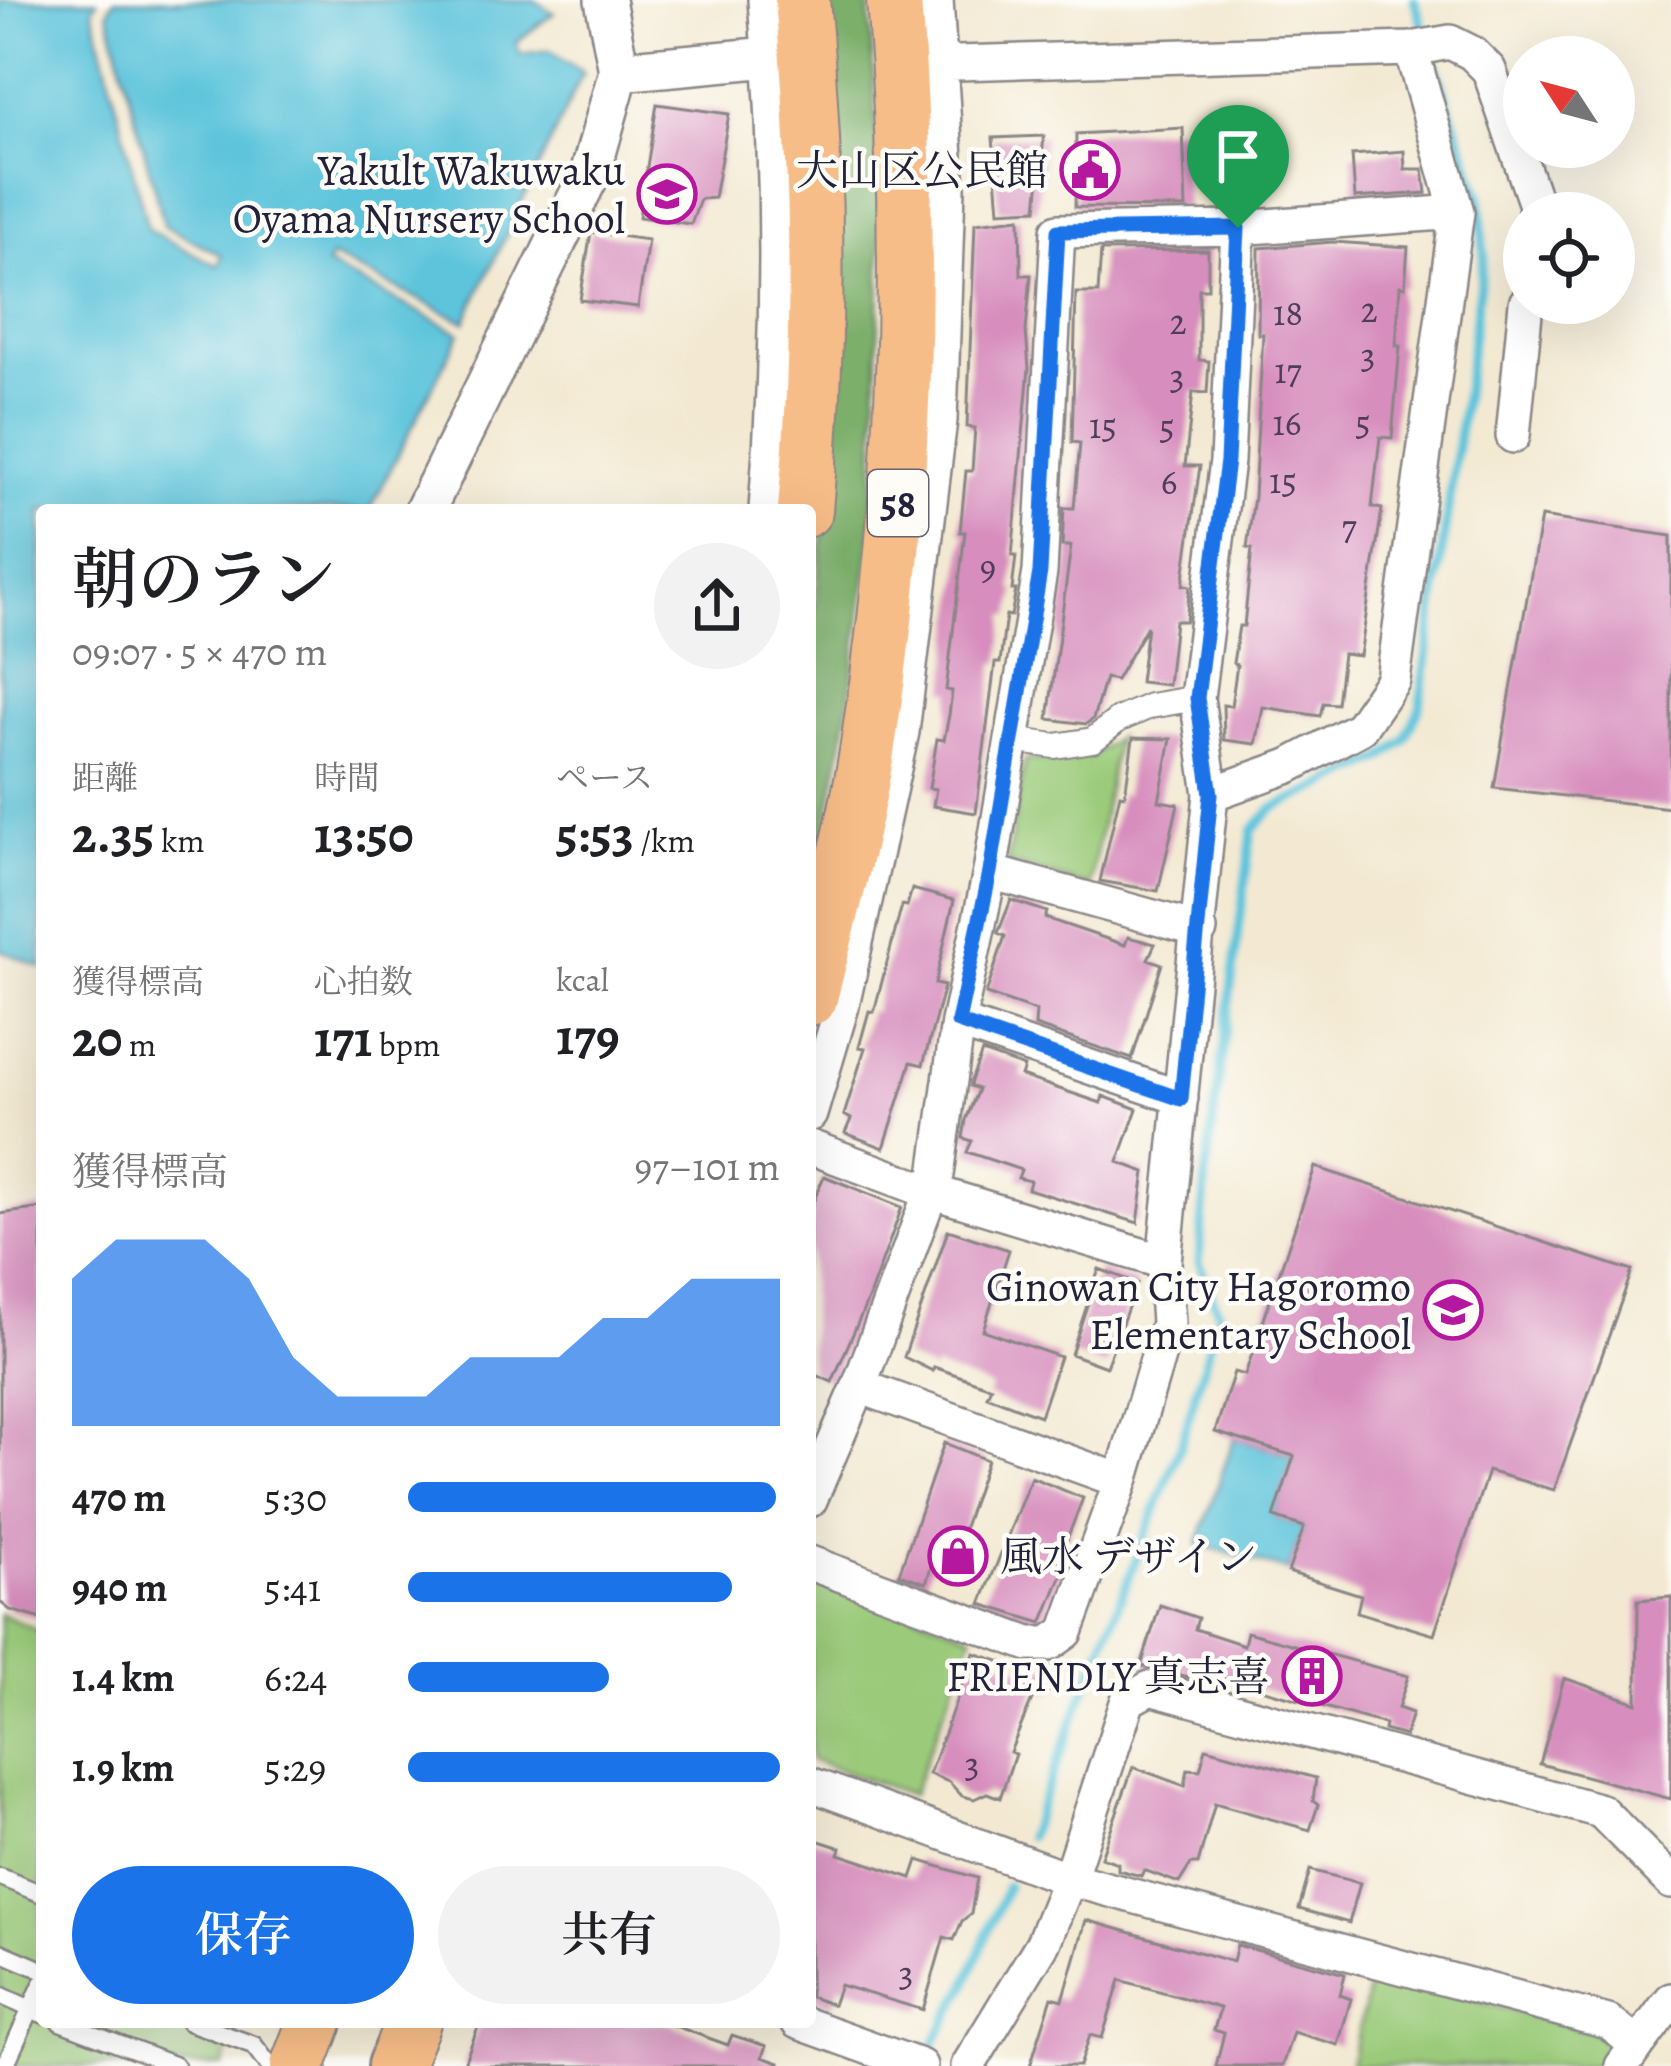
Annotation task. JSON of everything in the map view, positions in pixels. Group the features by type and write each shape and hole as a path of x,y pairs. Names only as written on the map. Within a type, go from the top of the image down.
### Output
{"highway":[{"name":"58","path":"802,0 816,263 805,504"},
{"name":"58","path":"816,972 868,744 898,494 908,211 921,64 894,0"},
{"path":"298,2066 314,2028"},
{"path":"395,2066 411,2028"}],"street":[{"path":"428,504 590,171 619,70 605,0"},
{"path":"765,0 777,333 766,504"},
{"path":"816,1094 842,1006 902,732 940,420 948,189 921,64 936,0"},
{"path":"921,64 1411,49 1450,42 1472,52 1489,70 1531,192"},
{"path":"1211,794 1288,766 1360,728 1393,680 1457,212 1411,49"},
{"path":"619,70 770,57"},
{"path":"816,1486 932,1192 1040,572 1058,231 1238,228 1457,212"},
{"path":"816,1565 1029,1644 1048,1643 1066,1632 1120,1480 1168,1323 1164,1262 1211,794 1197,698 1227,461 1238,228"},
{"path":"1513,436 1524,324"},
{"path":"1012,740 1054,746 1093,740 1118,720 1150,706 1197,698"},
{"path":"990,872 1200,930"},
{"path":"958,1022 1181,1099"},
{"path":"816,1149 932,1192 1164,1262"},
{"path":"859,1386 1120,1480"},
{"path":"968,2066 1043,1942 1069,1879 1127,1700 1150,1688 1600,1811 1671,1882"},
{"path":"816,1786 1069,1879 1608,2022 1629,2055 1671,2000"},
{"path":"815,2028 920,2066"}],"lane":[{"path":"0,1877 36,1892"},
{"path":"0,1952 36,1967"},
{"path":"0,1995 36,2012 4,2066"},
{"path":"76,2028 176,2066"},
{"path":"206,2028 254,2045 270,2066"}],"green space":[{"path":"824,0 869,0 882,215 873,527 845,730 816,878 816,595 833,440"},
{"path":"1117,737 1090,887 1007,863 1025,760 1085,755"},
{"path":"821,1580 973,1635 912,1795 816,1762 816,1583"},
{"path":"0,1614 36,1629 36,2028 238,2028 223,2066 0,2066"},
{"path":"1372,1973 1612,2037 1619,2061 1616,2066 1350,2066"}],"water":[{"path":"0,0 97,0 93,10 148,230 218,266 222,255 164,226 108,12 114,0 534,0 554,13 516,42 520,54 550,50 583,73 465,322 332,257 327,265 460,333 373,504 36,504 36,965 0,950"},
{"path":"1234,1438 1294,1456 1274,1517 1304,1527 1288,1571 1198,1544"}],"building":[{"path":"657,104 729,114 714,198 700,199 691,224 639,217"},
{"path":"1183,128 1186,208 1075,207 1076,134"},
{"path":"1044,136 1037,209 999,211 993,138"},
{"path":"1404,151 1405,169 1423,169 1426,193 1355,198 1352,155"},
{"path":"1020,218 1021,275 1031,275 1026,331 1029,368 1012,556 1016,556 1012,590 1016,590 1011,616 1006,615 1000,663 995,663 976,813 933,806 936,789 929,788 937,739 944,740 949,715 952,691 946,690 965,532 960,532 966,471 972,471 975,428 967,427 975,223"},
{"path":"591,232 648,240 638,307 580,300"},
{"path":"1333,242 1408,247 1405,287 1400,286 1392,438 1380,437 1372,507 1382,509 1360,656 1343,654 1337,704 1323,703 1320,716 1263,707 1256,744 1224,740 1223,705 1231,706 1237,665 1233,663 1239,626 1244,626 1252,549 1247,548 1263,334 1258,334 1259,248"},
{"path":"1208,250 1208,289 1199,289 1199,360 1209,361 1207,393 1193,392 1185,466 1200,466 1183,585 1190,586 1186,621 1175,621 1168,685 1140,682 1147,626 1116,680 1105,678 1093,719 1086,724 1048,719 1071,546 1062,546 1064,508 1074,508 1080,443 1072,442 1076,293 1098,293 1101,251"},
{"path":"1541,517 1671,536 1671,808 1494,788"},
{"path":"1133,738 1171,739 1159,801 1178,804 1158,891 1100,881 1120,794 1125,795"},
{"path":"912,889 954,900 935,984 944,986 923,1065 911,1062 884,1148 845,1133 851,1119 844,1115 865,1048 859,1047 869,1011 874,1012 902,905 907,906"},
{"path":"1011,900 1047,912 1045,918 1125,945 1128,937 1155,944 1148,959 1162,964 1132,1059 1035,1026 1036,1011 986,994 1005,936 998,933"},
{"path":"982,1052 1024,1067 1021,1076 1101,1103 1103,1096 1137,1109 1118,1162 1145,1172 1138,1223 1028,1189 1030,1181 1018,1178 1021,1170 967,1152 972,1141 963,1138 966,1120 978,1089 970,1086"},
{"path":"1315,1167 1632,1271 1554,1490 1488,1471 1434,1635 1357,1612 1361,1595 1288,1572 1304,1527 1274,1517 1294,1456 1215,1432 1234,1372 1245,1375"},
{"path":"824,1176 902,1207 832,1382 816,1375 816,1195"},
{"path":"36,1209 36,1617 0,1602 0,1214"},
{"path":"948,1230 1009,1250 983,1330 1060,1357 1040,1416 987,1396 991,1387 934,1367 933,1371 904,1357"},
{"path":"1099,1269 1137,1283 1106,1367 1071,1354"},
{"path":"944,1443 987,1460 952,1562 945,1571 931,1567 926,1583 899,1574"},
{"path":"1031,1477 1083,1498 1062,1552 1070,1555 1042,1623 981,1604"},
{"path":"1671,1597 1671,1799 1540,1764 1564,1678 1637,1703 1638,1600"},
{"path":"1160,1605 1198,1618 1195,1629 1244,1645 1247,1632 1408,1676 1398,1708 1412,1713 1405,1736 1384,1730 1385,1724 1215,1676 1213,1683 1141,1666"},
{"path":"974,1653 1031,1671 1033,1665 1060,1669 1052,1692 1037,1688 1010,1752 1015,1754 1000,1798 987,1793 974,1799 962,1796 949,1782 929,1774"},
{"path":"1206,1748 1316,1778 1313,1801 1318,1805 1310,1830 1215,1803 1198,1864 1191,1864 1179,1883 1144,1870 1141,1876 1118,1870 1118,1863 1101,1857 1133,1767 1185,1786 1188,1769 1200,1770"},
{"path":"816,1840 841,1848 839,1854 912,1878 918,1860 977,1878 971,1914 962,1921 954,1940 944,1937 923,2010 840,1985 833,2005 816,1999"},
{"path":"1310,1870 1360,1883 1349,1923 1299,1909"},
{"path":"1086,1920 1233,1962 1237,1945 1345,1974 1340,1995 1351,1999 1338,2045 1293,2032 1282,2066 1216,2066 1224,2033 1214,2030 1220,2008 1120,1980 1102,2038 1090,2035 1080,2066 1030,2066 1052,1997 1063,2000"},
{"path":"478,2028 681,2028 728,2045 732,2035 766,2046 762,2057 779,2063 778,2066 463,2066"}],"waterway":[{"path":"1028,1837 1180,1447 1219,1313 1199,1262 1206,1175 1252,831 1272,809 1382,759 1405,740 1420,707 1484,256 1480,197 1414,0"},
{"path":"934,2043 966,1986 1007,1886"}],"place":[{"name":"大山区公民館","path":"1090,170"},
{"name":"Yakult Wakuwaku Oyama Nursery School","path":"667,194"},
{"name":"Ginowan City Hagoromo Elementary School","path":"1453,1310"},
{"name":"風水 デザイン","path":"958,1556"},
{"name":"FRIENDLY 真志喜","path":"1312,1676"}],"route":[{"path":"1238,228 1227,461 1197,698 1211,794 1181,1099 958,1022 990,872 1040,572 1058,231 1238,228"}]}
